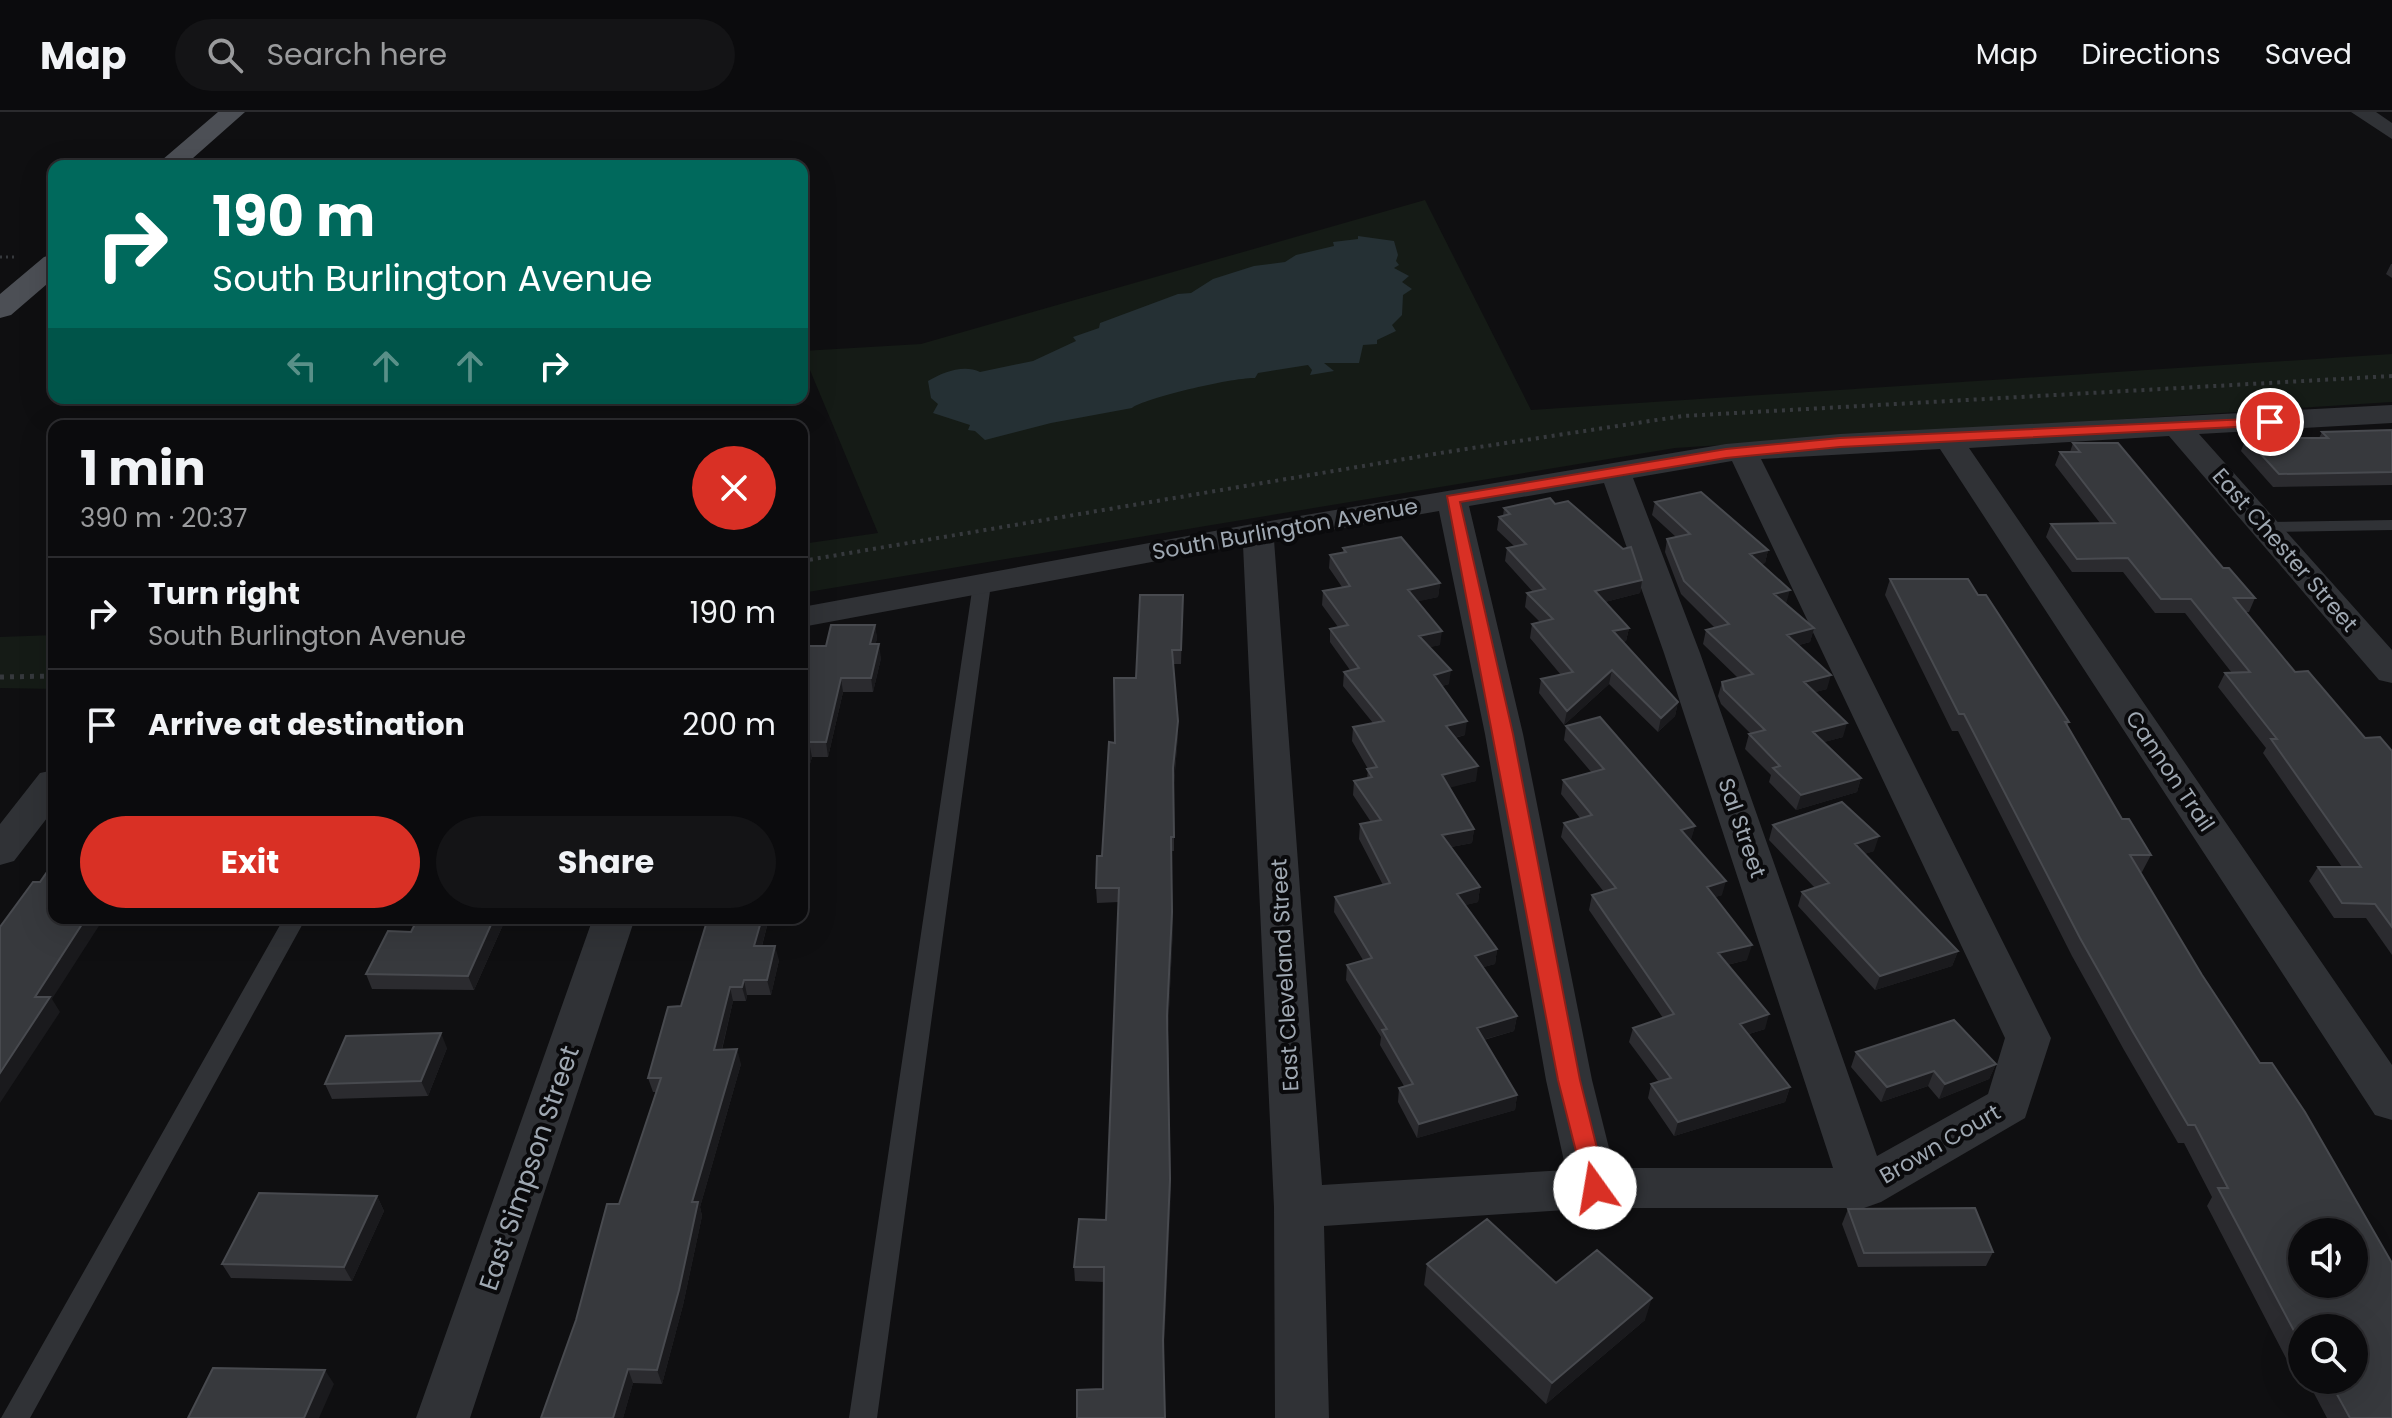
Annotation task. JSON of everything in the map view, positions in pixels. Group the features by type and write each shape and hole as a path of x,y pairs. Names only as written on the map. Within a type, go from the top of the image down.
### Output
{"main road":[{"path":"175,160 233,112"},
{"path":"0,309 48,268"}],"street":[{"path":"2362,112 2392,133"},
{"path":"2383,112 2392,119"},
{"name":"South Burlington Avenue","path":"808,616 1615,470 1743,453 1840,443 2178,428 2392,414"},
{"name":"East Chester Street","path":"2178,428 2392,672"},
{"name":"Cannon Trail","path":"1949,440 2392,1102"},
{"name":"Brown Court","path":"1299,1207 1595,1188 1864,1188 2008,1105 2028,1038 1743,453"},
{"name":"Sal Street","path":"1615,470 1682,653 1864,1188"},
{"path":"1452,499 1504,734 1569,1080 1595,1188"},
{"name":"East Cleveland Street","path":"1258,533 1299,1207 1302,1418"},
{"path":"0,851 48,790"},
{"name":"East Simpson Street","path":"443,1418 612,924"}],"lane":[{"path":"2265,527 2392,525"},
{"path":"863,1418 982,584"},
{"path":"15,1418 292,924"}],"path":[{"path":"0,677 48,676"}],"shaded area":[{"path":"1425,200 1531,410 2392,354 2392,402 1675,448 808,592 808,543 878,533 808,365 808,351 921,344"},
{"path":"1358,236 1394,241 1399,265 1394,268 1409,276 1402,282 1412,289 1403,295 1402,315 1392,325 1396,331 1377,340 1377,344 1363,345 1359,363 1324,363 1334,371 1310,375 1312,370 1308,365 1258,373 1255,378 1190,389 1132,408 1051,423 985,440 975,431 968,430 970,425 933,413 938,404 931,398 928,381 940,375 960,369 980,372 1033,361 1076,341 1073,337 1099,328 1100,323 1178,294 1191,293 1213,279 1254,266 1285,262 1296,255 1334,246 1333,242 1358,239"},
{"path":"48,635 48,689 0,688 0,637"}],"building":[{"path":"2392,430 2392,472 2279,474 2246,438 2328,438 2322,432"},
{"path":"2073,443 2118,443 2223,568 2229,568 2255,598 2234,598 2295,672 2308,671 2365,738 2380,737 2392,751 2392,927 2375,904 2342,903 2318,867 2361,867 2271,739 2277,739 2225,673 2250,672 2191,599 2161,599 2128,558 2077,559 2051,524 2115,523 2060,452 2080,452"},
{"path":"1701,492 1768,550 1750,554 1790,590 1774,594 1814,628 1787,635 1831,675 1804,682 1847,723 1813,732 1861,778 1801,795 1773,768 1780,766 1749,734 1765,730 1724,690 1722,682 1753,674 1706,630 1729,624 1684,581 1667,539 1690,534 1655,502"},
{"path":"1550,498 1555,504 1568,501 1623,549 1631,547 1642,580 1595,591 1629,628 1613,631 1678,702 1661,718 1612,670 1567,711 1541,679 1573,672 1532,624 1553,619 1527,593 1545,589 1507,548 1526,544 1499,517 1510,514 1504,508"},
{"path":"1401,537 1440,583 1408,590 1442,631 1419,636 1451,670 1434,675 1467,721 1446,726 1478,766 1442,775 1474,829 1442,835 1480,887 1457,894 1497,949 1475,956 1517,1016 1477,1028 1517,1095 1419,1124 1399,1088 1413,1084 1382,1030 1387,1029 1347,965 1372,958 1335,897 1390,883 1360,824 1381,820 1354,781 1372,777 1367,769 1377,767 1353,727 1384,721 1344,672 1359,668 1330,629 1348,625 1323,591 1350,586 1330,555 1346,552 1343,548"},
{"path":"1890,579 1968,579 1978,595 1986,595 2069,722 2065,722 2122,819 2129,819 2151,855 2130,855 2202,975 2260,1063 2272,1063 2305,1112 2366,1218 2288,1218 2288,1298 2368,1298 2368,1221 2392,1263 2392,1418 2350,1418 2337,1394 2368,1394 2368,1314 2288,1314 2288,1320 2218,1188 2228,1188 2195,1125 2188,1125 2080,938 1964,714 1959,714"},
{"path":"1140,595 1183,595 1181,650 1172,650 1178,721 1173,768 1174,837 1171,837 1172,912 1167,1016 1170,1179 1163,1340 1165,1418 1077,1418 1077,1390 1103,1389 1104,1267 1074,1267 1079,1219 1106,1220 1119,888 1096,888 1097,856 1102,856 1109,742 1115,743 1114,678 1136,678"},
{"path":"831,625 875,625 870,644 879,644 871,678 841,678 826,742 809,742 808,746 808,646 826,646"},
{"path":"1600,717 1695,826 1681,830 1726,881 1707,887 1752,945 1718,953 1769,1014 1740,1024 1790,1087 1678,1122 1651,1084 1671,1078 1633,1028 1674,1014 1592,895 1616,888 1564,823 1592,815 1563,780 1604,769 1566,726"},
{"path":"1842,802 1879,836 1855,844 1958,951 1880,976 1802,892 1829,883 1773,825"},
{"path":"48,871 48,924 82,924 35,997 50,997 0,1073 0,927 33,882 40,882"},
{"path":"415,924 491,924 468,976 366,974 388,931 411,932"},
{"path":"706,924 760,924 754,946 775,946 767,980 744,980 742,987 730,987 714,1050 737,1049 692,1202 698,1202 679,1290 657,1370 628,1369 613,1418 541,1418 576,1320 607,1204 619,1204 661,1078 648,1078 668,1007 681,1006"},
{"path":"1954,1020 1996,1064 1945,1084 1934,1071 1887,1087 1856,1052"},
{"path":"441,1033 421,1081 325,1084 346,1036"},
{"path":"259,1193 377,1196 344,1267 222,1264"},
{"path":"1975,1208 1993,1252 1864,1253 1848,1209"},
{"path":"1487,1219 1556,1283 1597,1250 1652,1298 1552,1383 1427,1264"},
{"path":"213,1368 325,1370 304,1418 188,1418"}],"route":[{"path":"1595,1188 1569,1080 1504,734 1452,499 1726,453 1840,443 2270,422"}]}
